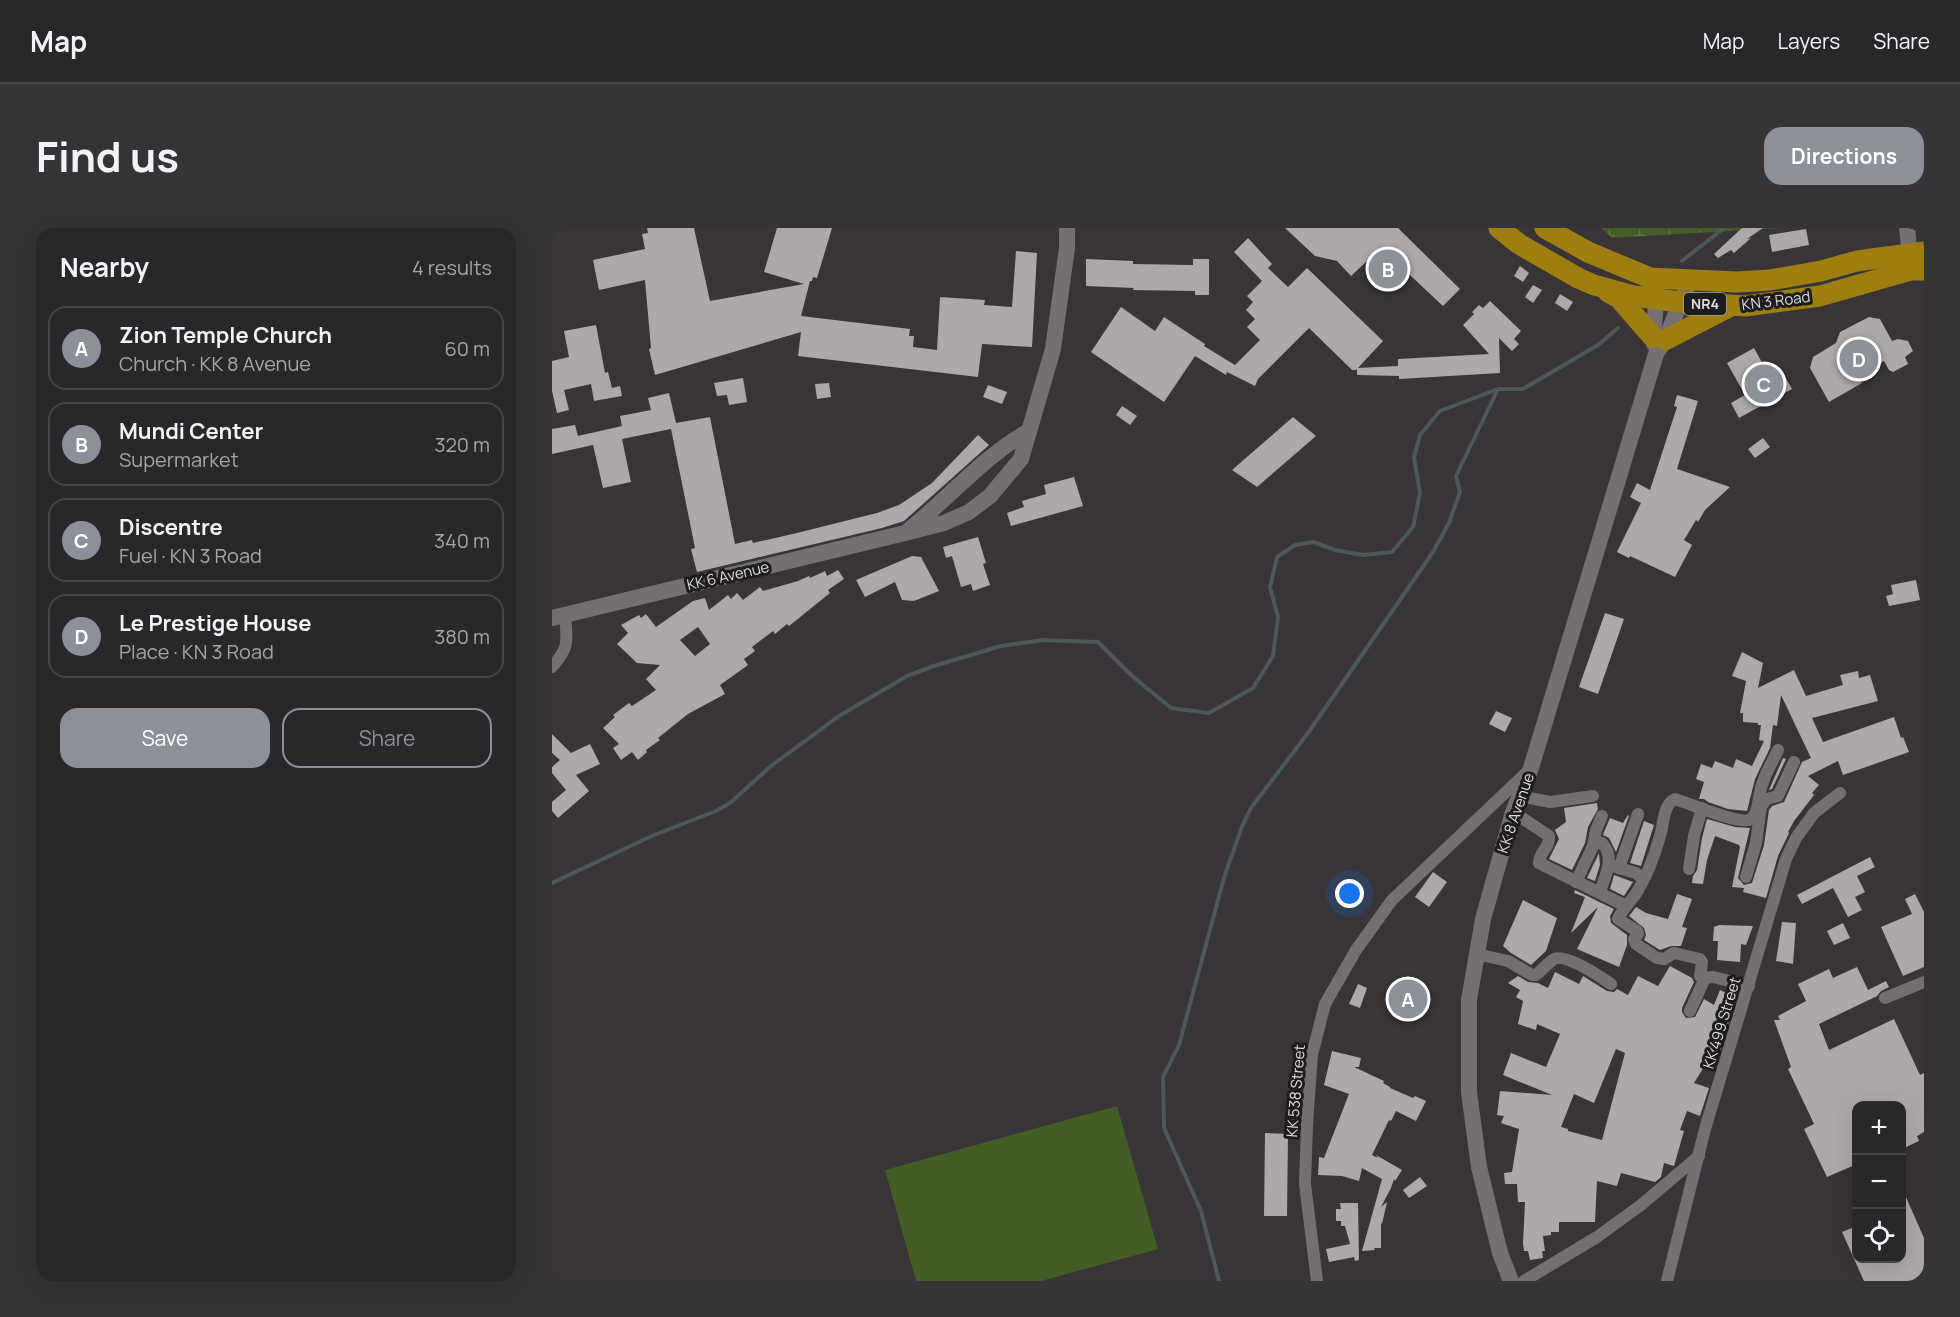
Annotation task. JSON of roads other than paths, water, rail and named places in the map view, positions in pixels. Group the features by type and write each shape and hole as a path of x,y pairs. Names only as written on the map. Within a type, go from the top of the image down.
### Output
{"highway":[{"name":"KN 3 Road","path":"1499,228 1519,244 1594,285 1634,296 1680,302 1731,306 1820,296 1917,261"},
{"name":"KN 3 Road","path":"1545,228 1588,252 1650,278 1770,280 1821,271 1857,261 1917,261"},
{"path":"1594,285 1619,298 1658,344 1731,306"}],"main road":[{"name":"KK 6 Avenue","path":"559,617 944,523 969,512 990,496 1021,459 1053,349 1067,248 1067,228"},
{"path":"1907,228 1917,261"},
{"name":"KK 8 Avenue","path":"1650,278 1657,299 1658,344"},
{"name":"KK 8 Avenue","path":"1511,1281 1500,1253 1488,1208 1479,1167 1469,1092 1469,1000 1476,954 1483,919 1513,812 1531,768 1658,344 1690,280"},
{"name":"KK 6 Avenue","path":"905,533 940,505 1008,442 1029,431"}],"street":[{"path":"552,667 562,655 567,644 559,617"},
{"path":"1749,986 1700,976 1702,962 1700,960 1674,953 1662,960 1636,944 1634,939 1638,934 1636,931 1618,919 1638,891 1660,838 1668,805 1672,799 1744,821 1750,820 1754,815 1760,790 1778,750"},
{"path":"1746,877 1756,843 1761,806 1767,799 1778,796 1794,762"},
{"name":"KK 538 Street","path":"1317,1281 1305,1184 1306,1144 1312,1055 1325,1004 1356,950 1392,900 1531,768"},
{"name":"KK 499 Street","path":"1667,1281 1705,1129 1786,859 1796,838 1814,813 1840,792"},
{"path":"1519,796 1550,802 1593,796"},
{"path":"1689,870 1694,836 1702,808"},
{"path":"1513,812 1549,836 1550,842 1541,855 1539,863 1626,906"},
{"path":"1600,892 1614,866 1625,852 1638,814"},
{"path":"1576,882 1598,843 1596,830 1602,816"},
{"path":"1598,843 1607,849 1614,866 1635,873 1643,879"},
{"path":"1598,843 1625,852"},
{"path":"1476,954 1508,961 1533,975 1536,975 1554,959 1560,958 1578,964 1611,984"},
{"path":"1690,1011 1705,978"},
{"path":"1885,998 1924,982"},
{"path":"1524,1281 1597,1236 1641,1205 1699,1156"}],"waterway":[{"path":"1682,261 1724,228"},
{"path":"1219,1281 1201,1211 1164,1128 1163,1077 1179,1045 1225,874 1243,824 1251,808 1308,733 1433,552 1449,523 1460,492 1456,476 1498,389 1523,389 1598,345 1618,328"},
{"path":"552,883 654,835 716,811 730,803 771,766 839,716 907,676 1001,646 1043,640 1098,642 1131,675 1171,708 1209,713 1253,688 1273,656 1278,617 1270,587 1277,557 1295,545 1313,542 1335,550 1363,555 1392,552 1413,527 1420,493 1414,458 1420,435 1440,411 1498,389"}],"place":[{"name":"Mundi Center","path":"1388,269"},
{"name":"Le Prestige House","path":"1859,359"},
{"name":"Discentre","path":"1764,384"},
{"name":"Zion Temple Church","path":"1408,999"}]}
